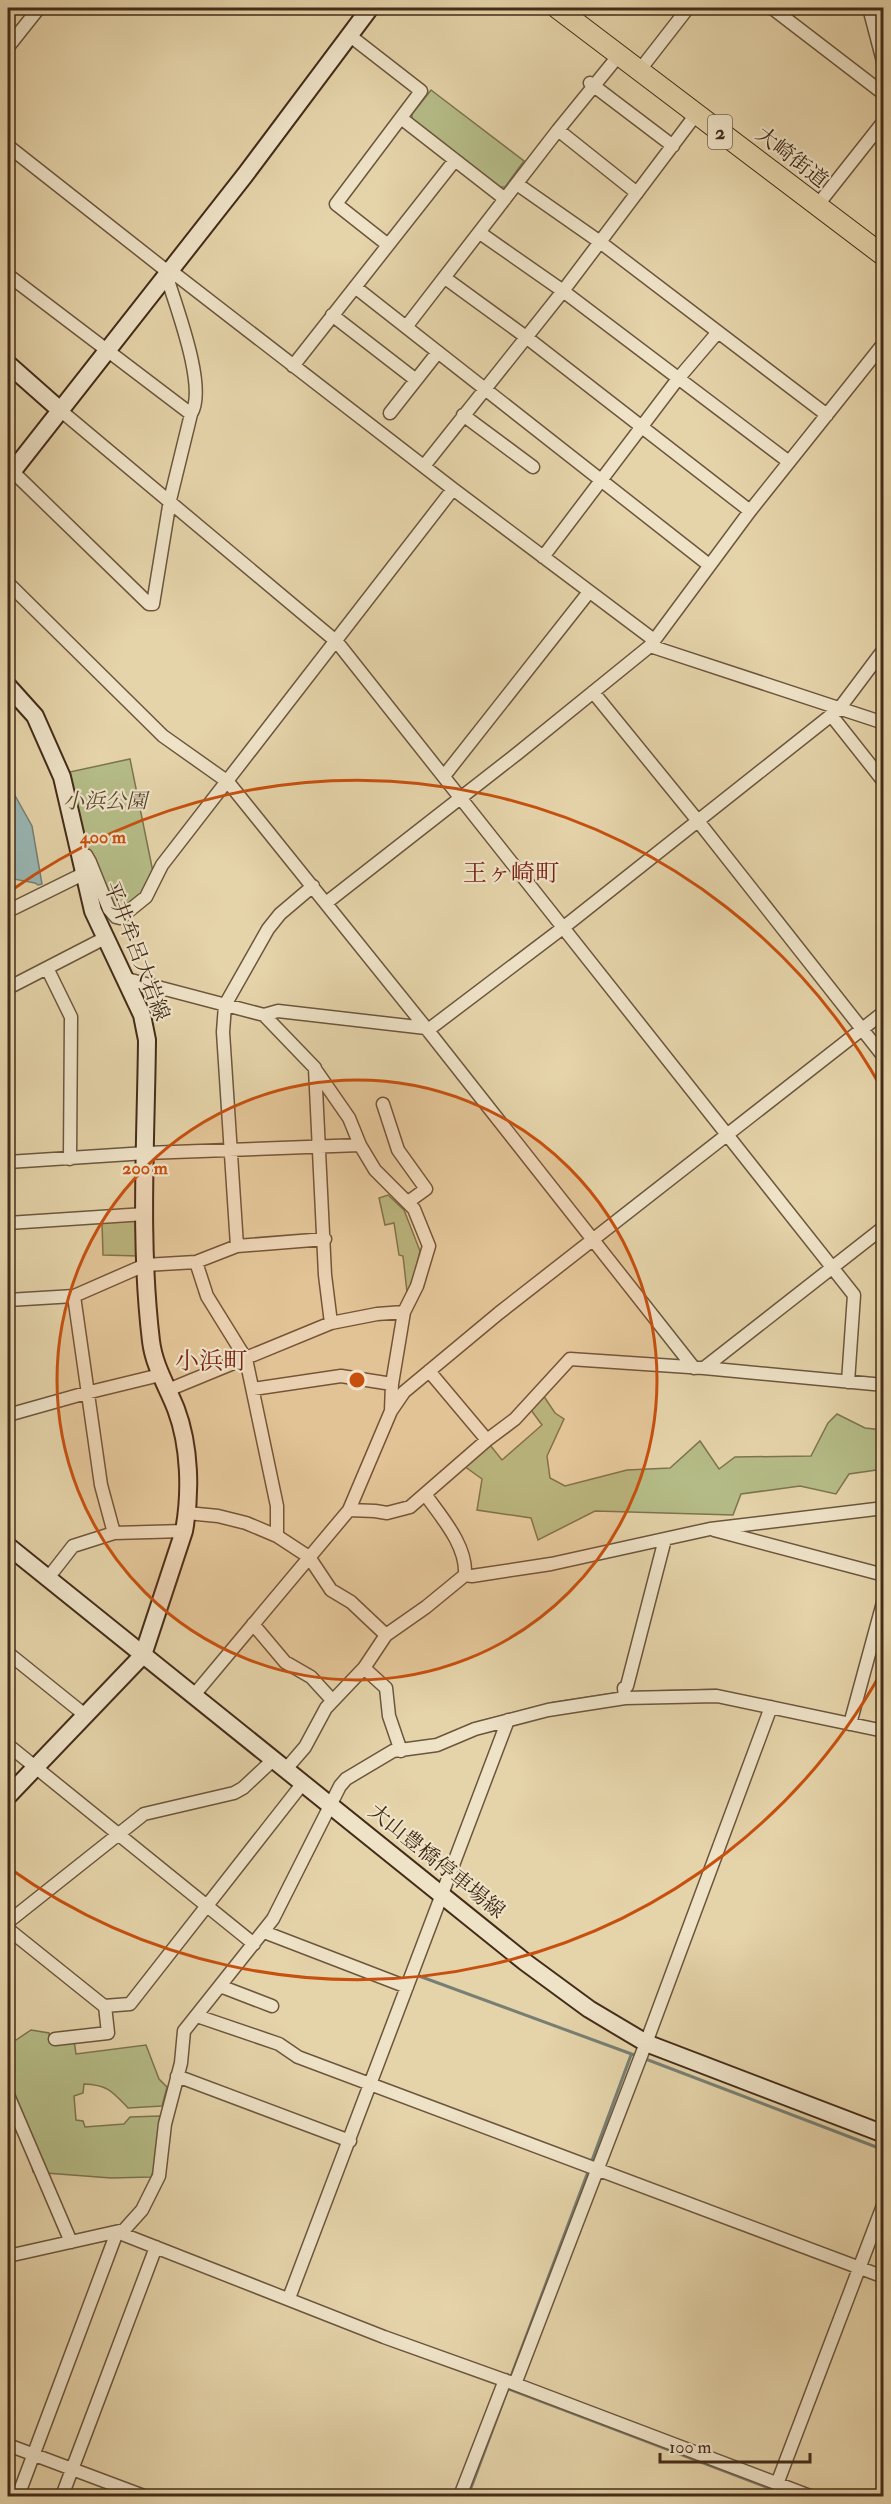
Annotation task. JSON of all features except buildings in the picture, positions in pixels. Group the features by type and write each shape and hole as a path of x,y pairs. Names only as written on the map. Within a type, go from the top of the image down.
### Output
{"main road":[{"path":"9,472 245,174 370,8"},
{"name":"大崎街道","path":"557,8 697,113 816,207 884,256"},
{"path":"8,364 60,410"},
{"name":"平井牟呂大岩線","path":"8,686 27,705 42,728 62,777 82,854 93,910 142,1015 147,1040 145,1265 151,1344 183,1431 188,1484 184,1531 143,1655 8,1796"},
{"name":"大山豊橋停車場線","path":"8,1546 642,2053 884,2134"}],"street":[{"path":"8,47 39,8"},
{"path":"639,71 688,8"},
{"path":"772,8 884,94"},
{"path":"869,8 884,65"},
{"path":"349,35 421,91 336,204 388,245"},
{"path":"406,327 558,130 567,109 592,84 616,53"},
{"path":"592,84 673,146"},
{"path":"424,466 563,291 697,113"},
{"path":"401,118 505,199"},
{"path":"816,207 884,121"},
{"path":"558,130 637,193"},
{"path":"8,146 167,272 589,592 652,643 835,712 884,723"},
{"path":"293,366 455,160"},
{"path":"517,184 600,242 827,415"},
{"path":"480,233 563,291 677,380 789,462"},
{"path":"9,472 149,604 153,604 170,500 191,414 195,408 195,368 167,272"},
{"path":"8,274 191,414"},
{"path":"445,278 526,337 750,511"},
{"path":"355,287 709,565"},
{"path":"333,315 416,380"},
{"path":"543,557 677,380 718,332"},
{"path":"326,903 652,643 750,511 884,343"},
{"path":"390,413 438,352"},
{"path":"60,410 170,500 336,642 854,1295 848,1382"},
{"path":"463,415 533,467"},
{"path":"82,854 86,855 90,862 109,909 116,917 120,918 146,897 162,866 453,489"},
{"path":"8,583 163,736 228,782 593,1239 699,1368"},
{"path":"444,776 589,592"},
{"path":"127,979 264,1015 278,1011 427,1029 564,927 835,712 884,649"},
{"path":"593,692 884,1057"},
{"path":"835,712 884,782"},
{"path":"8,912 85,873"},
{"path":"237,1245 223,1032 225,1005 268,929 280,914 313,886"},
{"path":"8,988 105,938"},
{"path":"47,968 71,1017 70,1159"},
{"path":"194,1695 349,1510 391,1411 404,1392 593,1239 884,1012"},
{"path":"264,1015 315,1068 349,1118 360,1145 375,1170 414,1209 429,1246 417,1286 404,1312 392,1384 391,1411"},
{"path":"315,1068 325,1275 331,1323"},
{"path":"383,1104 398,1150 426,1189 408,1202"},
{"path":"8,1162 360,1145"},
{"path":"8,1222 145,1214"},
{"path":"699,1368 884,1227"},
{"path":"8,1300 74,1296 145,1265 196,1262 237,1245 324,1239"},
{"path":"196,1262 207,1296 246,1359 277,1506 277,1536"},
{"path":"74,1296 86,1393 101,1485 114,1533"},
{"path":"8,1415 86,1393 164,1383 246,1359 331,1323 377,1314 404,1312"},
{"path":"349,1510 387,1513 410,1507 487,1440 515,1419 570,1359 884,1385"},
{"path":"429,1371 487,1440"},
{"path":"253,1389 341,1376 392,1384"},
{"path":"425,1494 455,1538 464,1564 465,1575"},
{"path":"8,1922 144,1814 234,1793 305,1747 332,1700 364,1668 386,1635 426,1607 465,1575 523,1570 710,1529 884,1508"},
{"path":"187,1513 218,1516 246,1523 277,1536 309,1557 331,1590 351,1602 386,1635"},
{"path":"710,1529 884,1575"},
{"path":"48,1578 73,1546 114,1533 184,1531"},
{"path":"624,1693 665,1539"},
{"path":"851,1719 884,1599"},
{"path":"253,1624 285,1662 311,1677 332,1700"},
{"path":"8,1653 85,1715"},
{"path":"364,1668 386,1688 389,1716 401,1751"},
{"path":"8,2256 124,2230 136,2217 156,2184 168,2108 184,2048 184,2031 273,1919 340,1786 346,1779 385,1754 437,1745 475,1729 624,1693 704,1695 851,1719 884,1731"},
{"path":"460,2496 510,2382 592,2166 642,2053 771,1707"},
{"path":"289,2298 508,1720"},
{"path":"8,1745 254,1944"},
{"path":"8,1929 105,2006 130,2004 303,1783"},
{"path":"264,1932 407,1987"},
{"path":"220,1986 272,2006"},
{"path":"55,2039 108,2033 105,2006"},
{"path":"197,2016 279,2044 298,2057 884,2277"},
{"path":"177,2076 350,2141"},
{"path":"8,2095 71,2242"},
{"path":"777,2484 884,2204"},
{"path":"117,2232 384,2337 510,2382 810,2496"},
{"path":"18,2496 117,2232"},
{"path":"62,2496 156,2247"},
{"path":"8,2445 144,2496"}],"green space":[{"path":"431,90 524,161 505,187 500,187 412,119 412,114"},
{"name":"小浜公園","path":"130,759 154,877 144,896 116,914 87,853 65,773"},
{"path":"388,1195 404,1210 420,1251 413,1281 407,1292 403,1256 399,1255 394,1223 385,1225 379,1198"},
{"path":"136,1219 138,1221 139,1256 103,1255 102,1222"},
{"path":"543,1395 555,1413 564,1419 547,1456 550,1478 565,1486 627,1470 670,1468 700,1441 719,1469 735,1457 811,1456 828,1423 837,1414 865,1428 883,1430 883,1469 849,1474 836,1494 800,1486 741,1494 733,1515 595,1511 538,1540 531,1518 477,1510 482,1479 464,1466 490,1445 502,1460 542,1425 531,1410"},
{"path":"31,2030 49,2033 50,2043 74,2040 76,2054 146,2045 159,2079 167,2087 162,2106 128,2108 109,2090 84,2084 83,2093 74,2096 76,2120 83,2121 85,2127 124,2124 130,2117 160,2116 154,2169 151,2177 111,2178 33,2172 24,2125 8,2089 8,2038 16,2040"}],"water":[{"path":"8,783 32,826 42,884 8,878"}],"waterway":[{"path":"639,1692 716,1690"},
{"path":"472,1724 553,1703 620,1693"},
{"path":"417,1973 419,1976 637,2056"},
{"path":"591,2163 631,2055"},
{"path":"643,2058 884,2150"},
{"path":"510,2379 589,2169"},
{"path":"468,2496 509,2386"},
{"path":"509,2389 790,2496"}],"district":[{"name":"王ヶ崎町","path":"511,873"},
{"name":"小浜町","path":"211,1361"}]}
